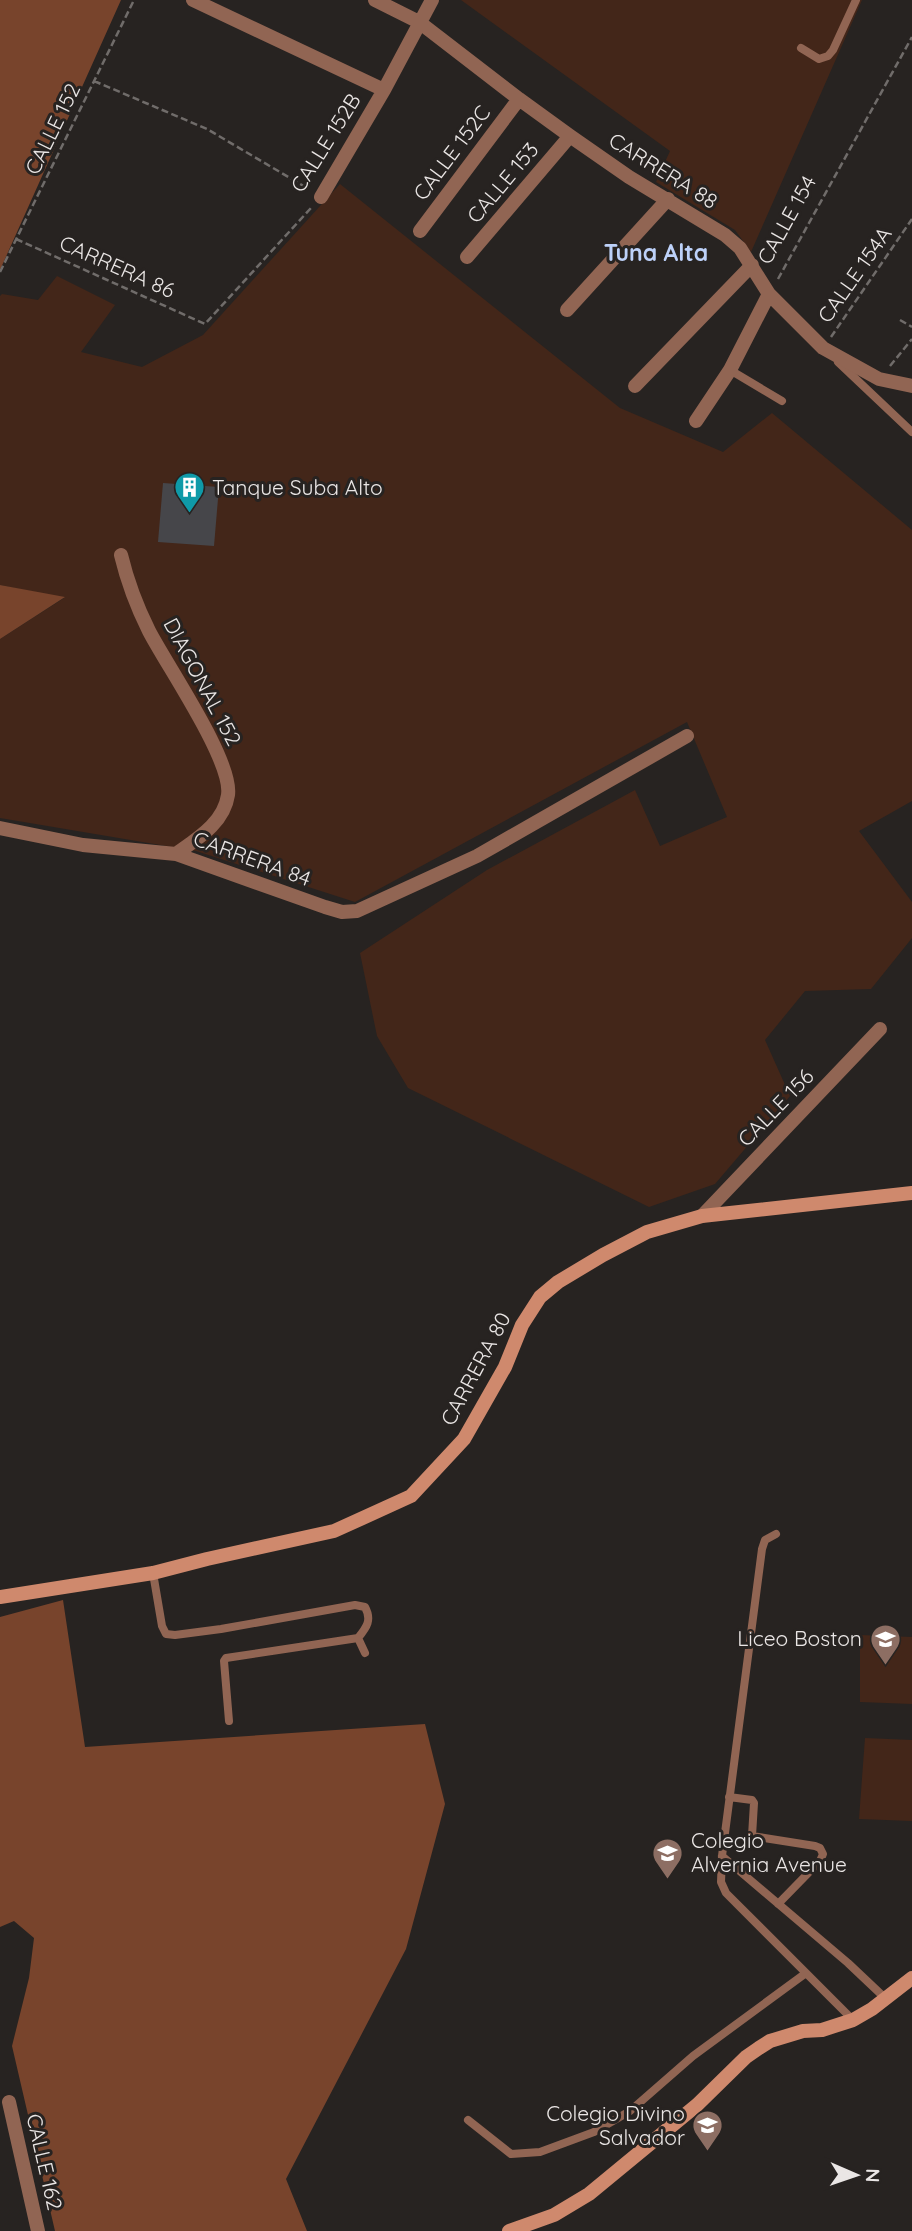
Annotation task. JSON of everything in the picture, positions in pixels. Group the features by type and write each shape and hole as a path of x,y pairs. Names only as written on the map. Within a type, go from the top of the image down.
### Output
{"street":[{"path":"193,0 384,90"},
{"name":"CARRERA 88","path":"375,0 419,22 570,136 629,177 725,235 740,247 769,294 823,348 879,379 912,386"},
{"name":"CALLE 152B","path":"321,197 384,90 432,0"},
{"name":"CALLE 152C","path":"420,231 519,99"},
{"name":"CALLE 153","path":"467,257 570,136"},
{"path":"567,310 668,199"},
{"path":"635,386 752,265"},
{"name":"CALLE 154","path":"696,421 730,370 769,294"},
{"name":"DIAGONAL 152","path":"121,555 148,629 219,755 226,779 228,794 221,813 207,832 176,854"},
{"name":"CARRERA 84","path":"0,828 83,845 176,854 342,912 357,911 477,856 687,736"},
{"name":"CALLE 156","path":"702,1216 880,1029"},
{"name":"CARRERA 80","path":"0,1597 153,1573 334,1531 411,1496 464,1439 505,1367 522,1325 540,1297 558,1282 648,1232 702,1216 912,1193"},
{"path":"509,2231 554,2215 589,2194 697,2105 746,2057 770,2041 853,2020 912,1978"},
{"name":"CALLE 162","path":"9,2102 38,2231"}],"lane":[{"path":"801,48 819,59 828,57 834,50 856,0"},
{"path":"823,348 912,432"},
{"path":"730,370 782,401"},
{"path":"776,1534 765,1540 762,1549 720,1882 726,1893 853,2020"},
{"path":"153,1573 162,1626 166,1634 221,1629 355,1605 365,1607 370,1615 368,1627 358,1638 226,1658 224,1661 229,1721"},
{"path":"358,1638 365,1653"},
{"path":"729,1797 752,1800 754,1803 752,1836 815,1846 820,1848 823,1854 820,1861 778,1904"},
{"path":"722,1856 848,1962 885,1998"},
{"path":"468,2120 511,2154 540,2152 594,2132 629,2111 694,2056 806,1973"}],"path":[{"name":"CALLE 152","path":"0,272 134,0"},
{"name":"CALLE 154","path":"769,294 912,37"},
{"path":"94,81 207,129 321,197"},
{"name":"CALLE 152B","path":"205,324 321,197"},
{"name":"CALLE 154A","path":"823,348 912,219"},
{"name":"CARRERA 86","path":"16,239 205,324"},
{"path":"900,320 912,327"},
{"path":"879,379 912,338"}],"shaded area":[{"path":"0,0 121,0 0,270"},
{"path":"461,0 862,0 751,252 735,230 656,182 670,151"},
{"path":"340,184 620,408 723,452 772,413 912,530 912,801 859,831 912,902 912,938 871,989 805,991 765,1040 790,1096 715,1184 649,1207 408,1088 377,1036 360,953 487,870 635,790 660,846 727,817 687,722 355,902 196,851 0,818 0,639 64,598 0,585 0,296 2,294 38,300 57,276 115,305 81,352 142,367 203,335"},
{"path":"0,585 65,597 0,639"},
{"path":"63,1600 85,1747 425,1724 445,1804 406,1949 286,2179 307,2231 55,2231 12,2046 29,1978 34,1938 14,1921 0,1927 0,1617"},
{"path":"860,1635 912,1637 912,1704 860,1702"},
{"path":"865,1738 912,1740 912,1821 859,1819"}],"building":[{"name":"Tanque Suba Alto","path":"163,483 219,487 214,546 158,542"}],"place":[{"name":"Tanque Suba Alto","path":"189,515"},
{"name":"Liceo Boston","path":"885,1666"},
{"name":"Colegio Alvernia Avenue","path":"668,1880"},
{"name":"Colegio Divino Salvador","path":"708,2153"}],"district":[{"name":"Tuna Alta","path":"656,253"}]}
